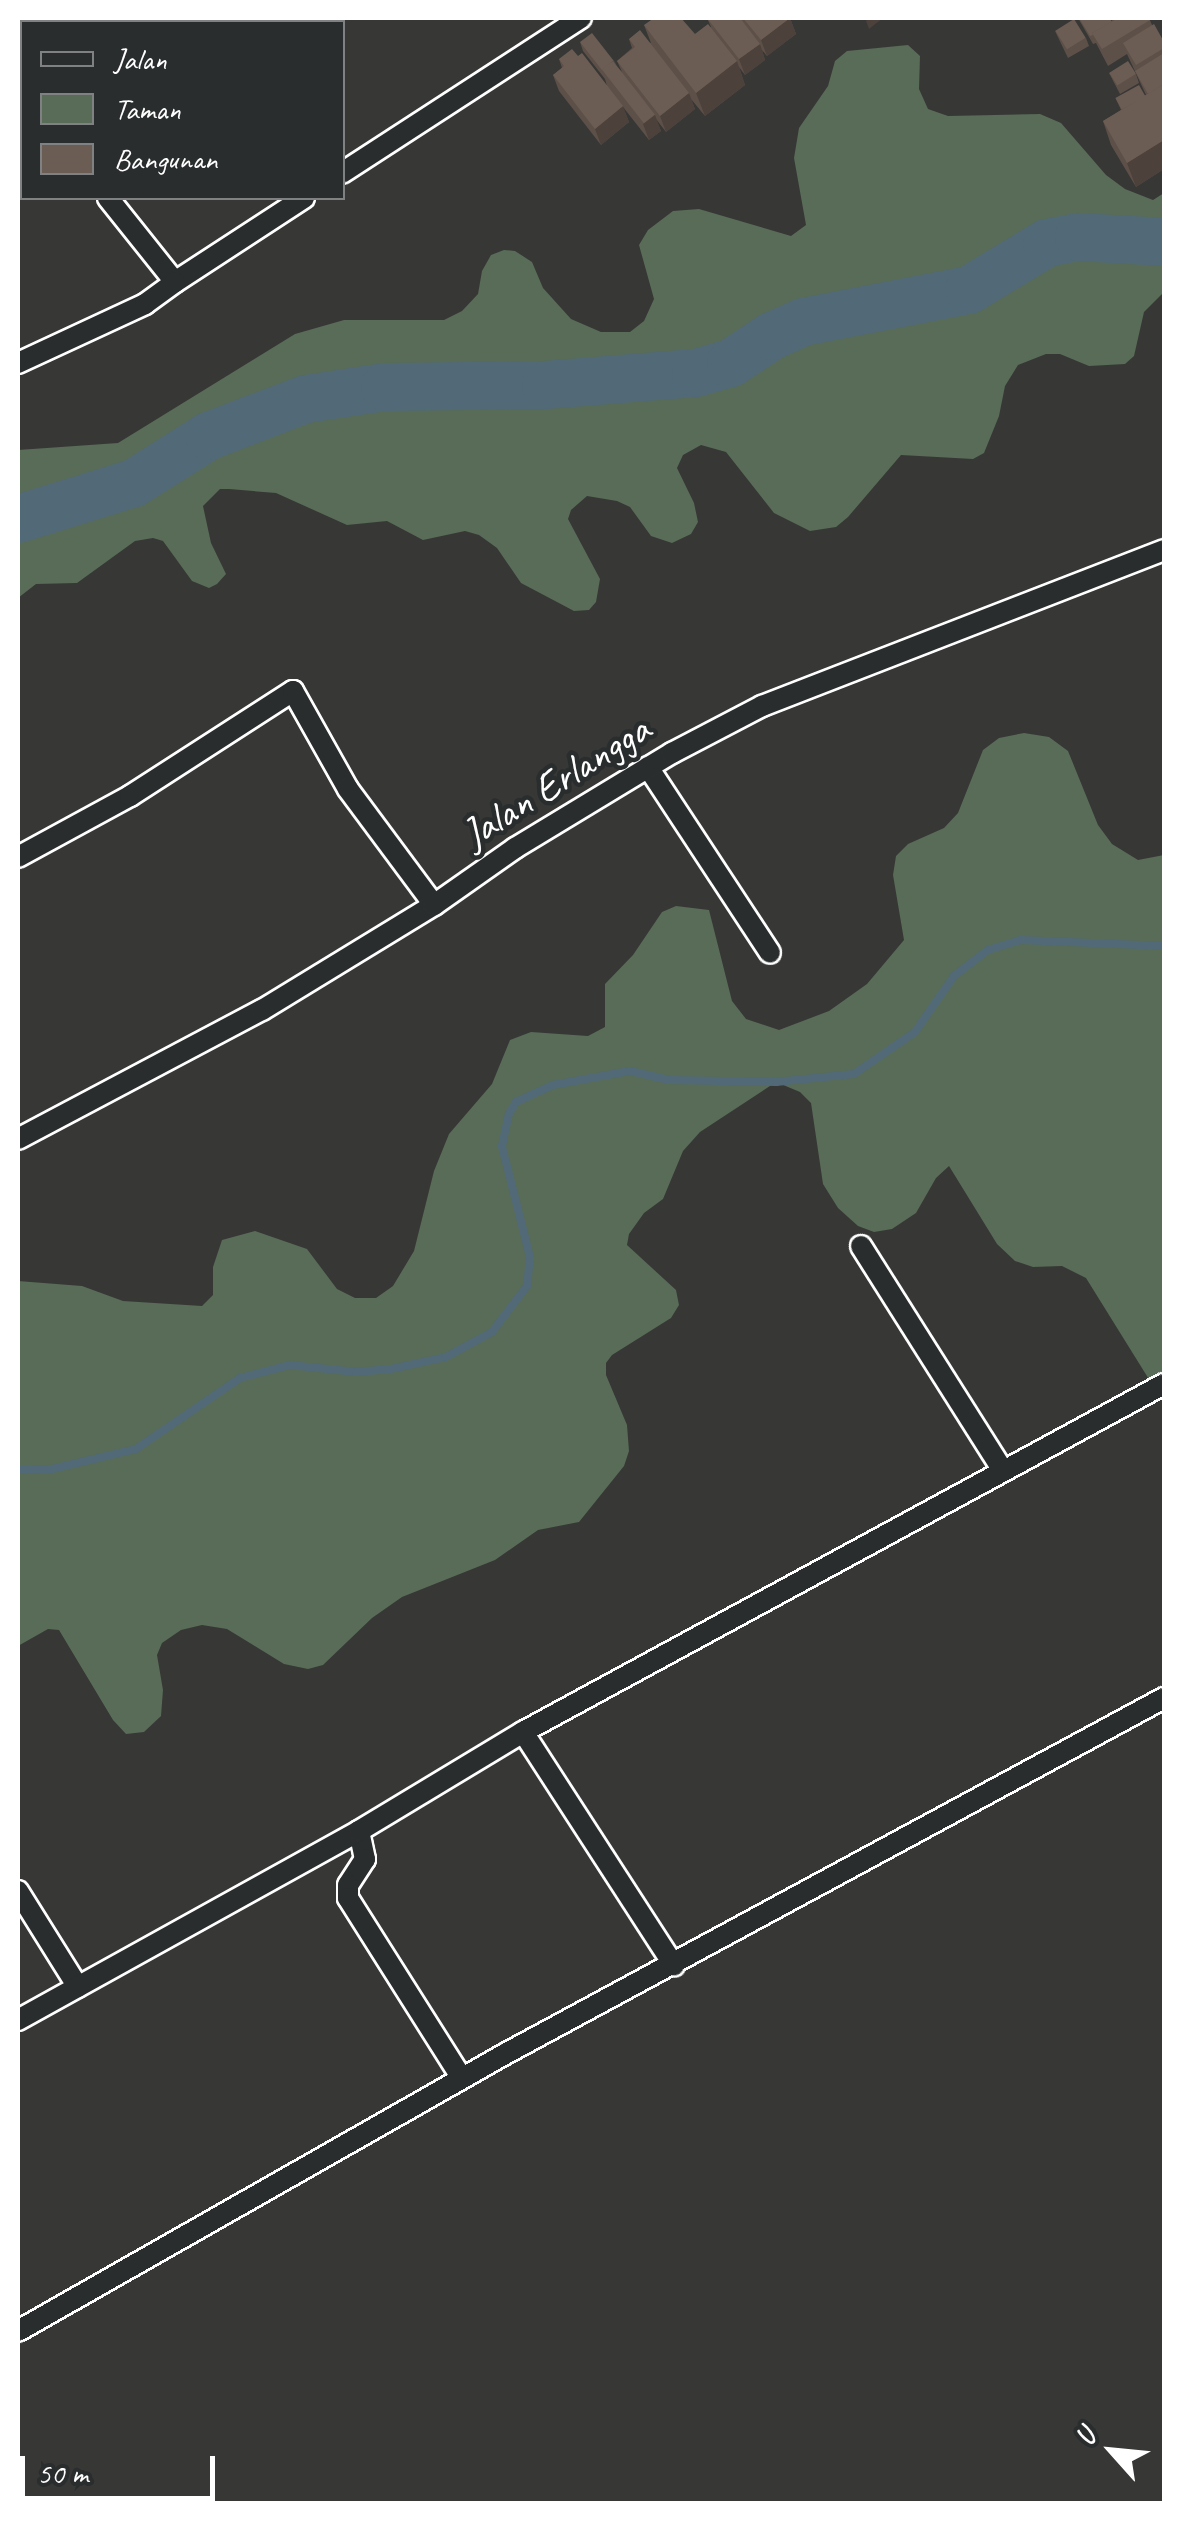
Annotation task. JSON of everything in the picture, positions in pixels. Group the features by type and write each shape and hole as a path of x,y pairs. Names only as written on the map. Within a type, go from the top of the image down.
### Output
{"street":[{"path":"345,171 580,18"},
{"path":"110,200 174,282"},
{"path":"18,363 146,304 301,200"},
{"name":"Jalan Erlangga","path":"18,1138 262,1010 648,767 778,700 1164,550"},
{"path":"18,857 130,796 292,691 348,789 434,905"},
{"path":"648,767 770,953"},
{"path":"861,1246 1002,1468"},
{"path":"18,2020 359,1831 523,1732 1002,1468 1164,1384"},
{"path":"18,2331 462,2078 1164,1698"},
{"path":"523,1732 674,1965"},
{"path":"359,1831 365,1859 348,1886 348,1898 462,2078"},
{"path":"18,1891 78,1986"}],"green space":[{"path":"908,45 920,56 919,89 928,109 948,116 1040,114 1061,123 1106,175 1125,189 1153,200 1164,193 1164,292 1144,312 1134,356 1125,364 1089,366 1060,354 1046,354 1018,365 1005,386 999,416 984,453 973,459 901,455 848,517 836,527 810,531 774,513 726,452 701,445 683,455 677,468 694,503 698,522 691,534 672,543 651,536 630,507 617,501 587,496 571,510 568,519 600,579 596,602 589,610 574,611 521,583 497,548 479,535 465,531 423,540 387,521 347,525 276,493 229,489 220,489 203,506 211,543 226,574 217,584 209,588 192,581 163,541 153,538 135,541 77,583 36,584 18,598 18,450 118,443 295,334 344,320 444,320 462,311 478,294 482,271 491,255 504,250 515,251 532,262 543,288 571,319 601,332 630,332 644,321 654,299 639,245 648,230 673,211 699,209 791,236 806,225 794,158 799,128 828,86 835,61 847,51"},
{"path":"1024,733 1049,737 1068,751 1098,825 1112,844 1138,860 1164,855 1164,1384 1155,1389 1086,1278 1062,1266 1033,1267 1015,1261 997,1244 949,1166 936,1178 916,1213 892,1229 874,1232 858,1226 838,1208 823,1184 811,1103 800,1092 776,1082 700,1132 683,1151 663,1199 644,1213 629,1234 627,1245 676,1290 679,1305 671,1318 612,1355 606,1363 606,1375 627,1425 629,1451 624,1466 579,1522 538,1530 495,1560 402,1597 372,1618 323,1665 308,1669 284,1664 227,1629 202,1625 181,1630 162,1643 157,1655 163,1690 161,1716 144,1732 126,1734 113,1720 59,1630 48,1629 18,1646 18,1281 82,1286 123,1301 202,1306 213,1295 213,1267 222,1240 255,1231 307,1249 337,1289 355,1298 376,1298 393,1286 414,1251 434,1171 449,1134 492,1084 510,1040 531,1032 588,1036 605,1027 605,984 633,955 662,912 676,906 709,910 732,1001 746,1019 779,1030 829,1011 867,984 904,940 893,875 896,856 908,844 944,828 958,813 983,750 999,738"}],"building":[{"path":"654,18 681,18 695,34 708,24 737,61 696,93 644,25"},
{"path":"707,18 740,18 760,44 739,59"},
{"path":"743,18 790,18 761,40"},
{"path":"1079,18 1109,18 1112,22 1090,36"},
{"path":"1118,18 1150,20 1102,49 1092,33"},
{"path":"1074,19 1086,38 1067,49 1055,31"},
{"path":"1154,24 1164,48 1136,65 1123,43"},
{"path":"640,30 689,93 660,116 617,61 635,47 629,39"},
{"path":"592,33 617,65 613,61 602,70 605,74 580,42"},
{"path":"572,49 578,56 582,53 623,106 595,129 553,75 564,66 559,59"},
{"path":"1164,53 1164,84 1148,94 1135,71"},
{"path":"613,61 655,115 644,123 602,70"},
{"path":"1128,61 1136,74 1117,85 1109,73"},
{"path":"1164,84 1164,140 1127,163 1103,121"},
{"path":"1139,85 1145,96 1122,109 1115,98"}],"waterway":[{"path":"18,519 134,483 209,436 306,399 385,387 546,385 696,373 731,363 772,336 803,322 969,290 1047,243 1079,237 1164,242"},
{"path":"18,1469 48,1470 136,1449 240,1378 290,1365 356,1372 391,1369 446,1357 492,1332 527,1286 530,1257 502,1146 509,1114 516,1102 553,1085 630,1071 669,1080 776,1082 854,1074 915,1032 954,976 988,950 1021,940 1164,946"}]}
